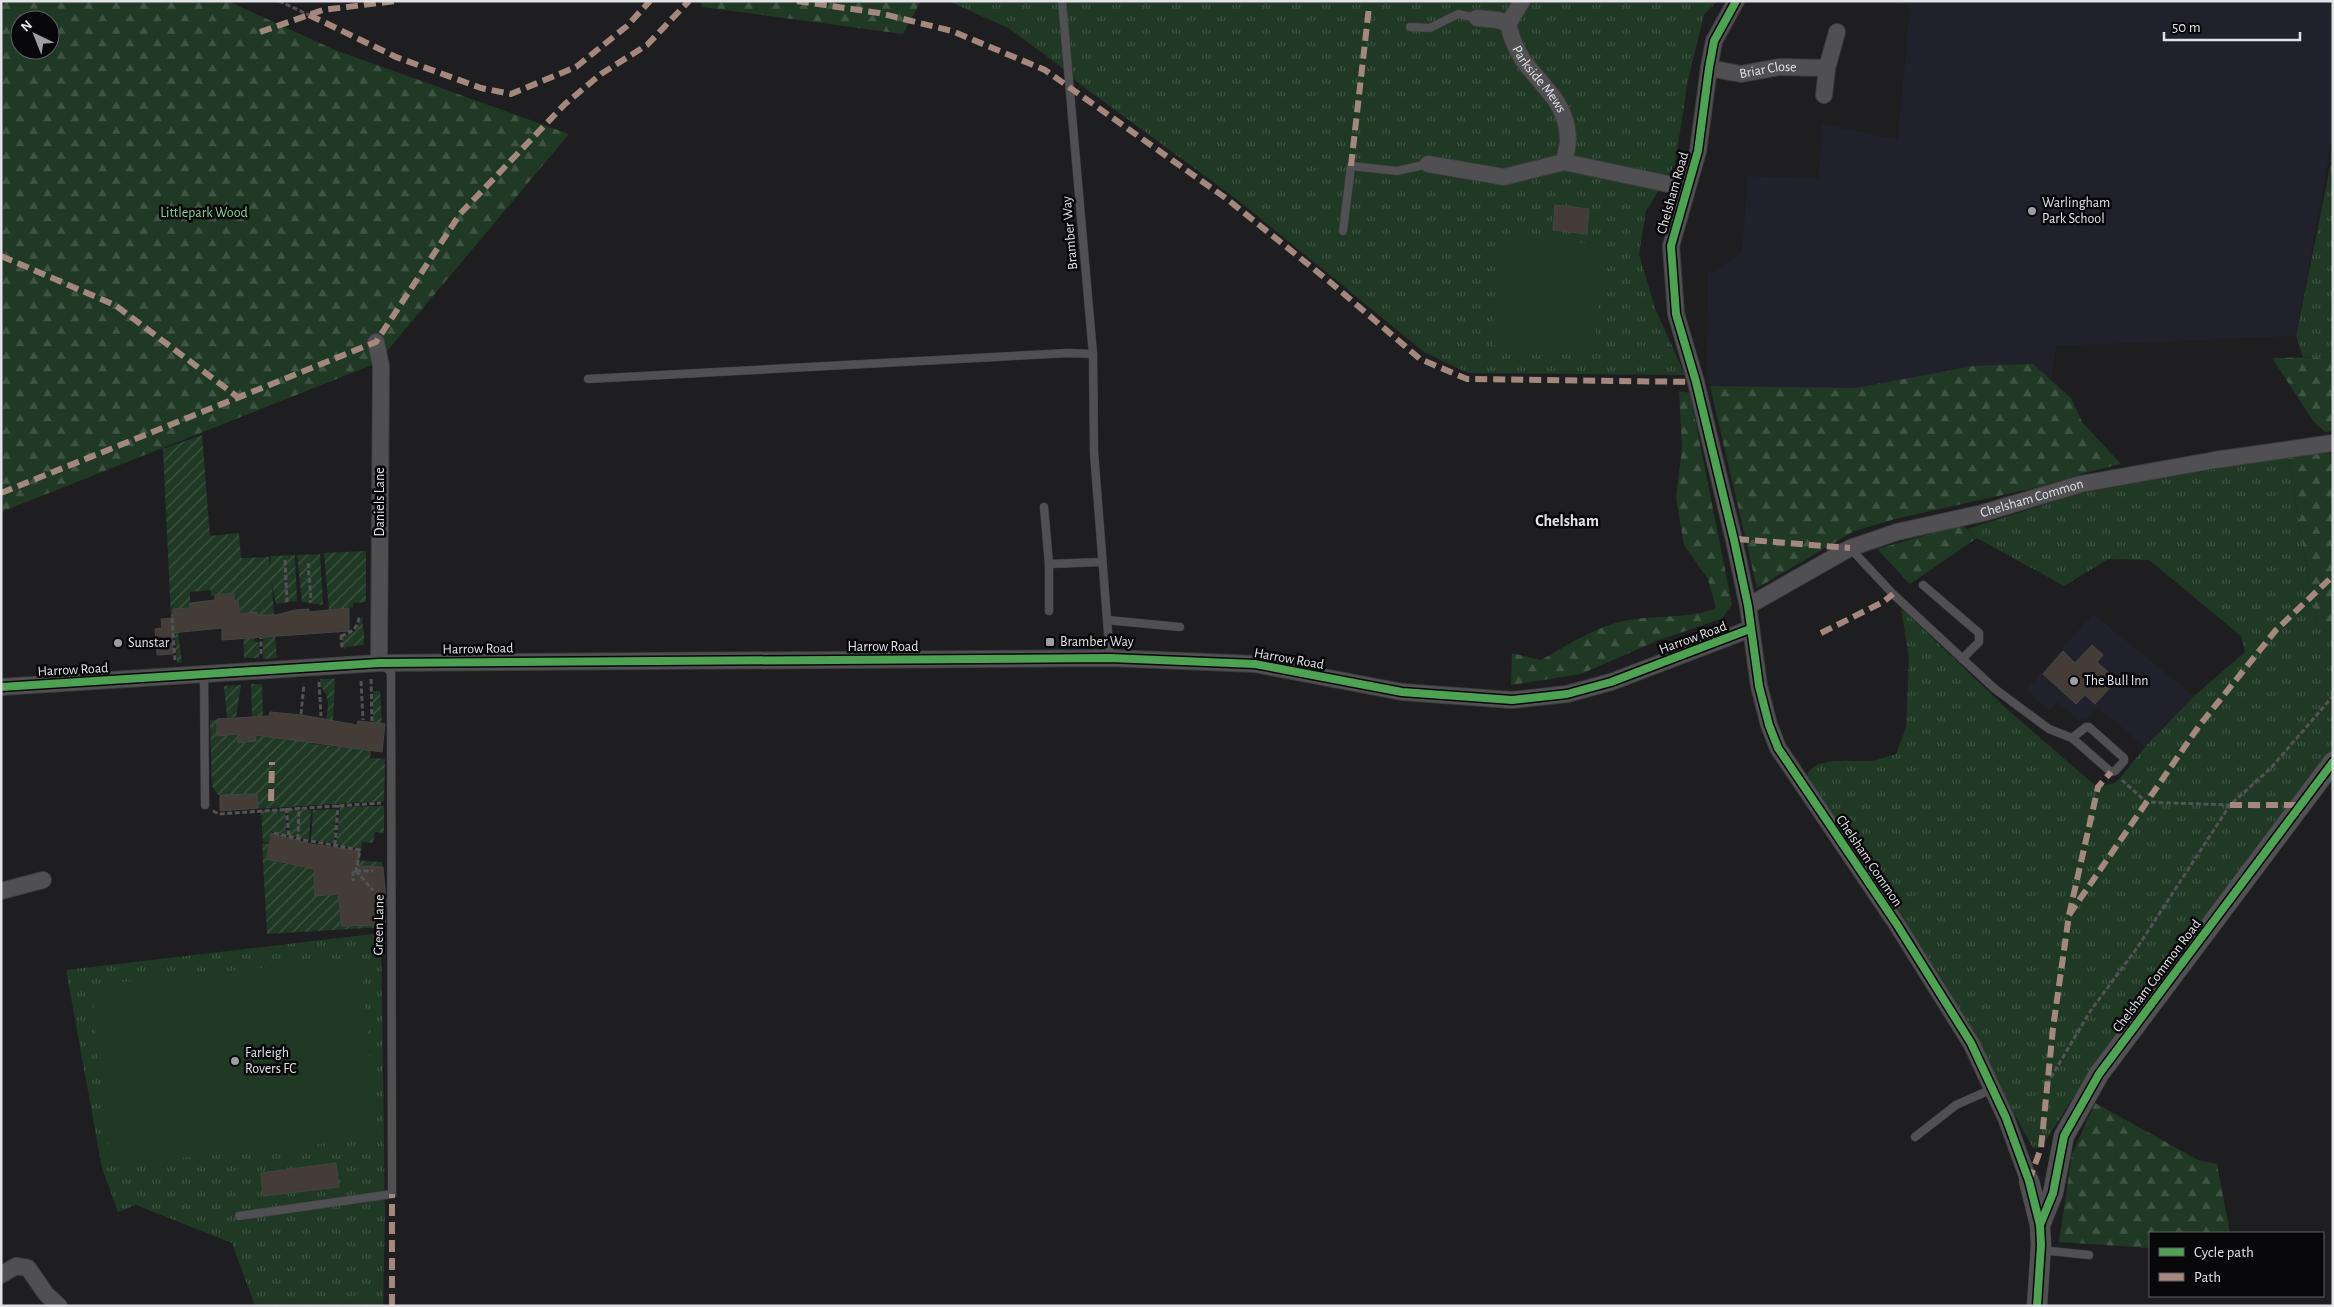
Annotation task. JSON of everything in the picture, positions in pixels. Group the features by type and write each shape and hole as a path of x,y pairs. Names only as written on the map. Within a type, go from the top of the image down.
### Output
{"street":[{"path":"1477,18 1498,20 1508,24 1522,1"},
{"name":"Chelsham Road","path":"1734,540 1696,382 1676,314 1671,246 1698,151 1708,68 1714,41 1736,1"},
{"name":"Parkside Mews","path":"1508,24 1512,40 1524,60 1545,84 1562,110 1568,139 1564,162"},
{"path":"1824,95 1827,68 1837,32"},
{"name":"Briar Close","path":"1708,68 1741,74 1779,67 1827,68"},
{"path":"1428,164 1504,177 1564,162 1688,188"},
{"name":"Daniels Lane","path":"375,668 381,366 376,342"},
{"name":"Chelsham Common","path":"1748,606 1850,548 1897,532 1983,513 2081,484 2215,460 2333,443"},
{"name":"Chelsham Common","path":"1734,540 1748,606 1759,686 1769,725 1778,748 1896,923 1971,1043 2006,1118 2029,1181"},
{"name":"Harrow Road","path":"1,687 204,674 375,668 1110,658 1255,664 1402,692 1512,700 1567,694 1611,682 1750,629"},
{"name":"Chelsham Common Road","path":"2040,1224 2053,1193 2064,1136 2099,1074 2333,762"},
{"path":"1,891 43,880"},
{"path":"2029,1181 2040,1224 2041,1250 2037,1306"},
{"path":"1,1275 16,1266 28,1268 46,1294 59,1306"}],"lane":[{"name":"Bramber Way","path":"1062,1 1093,354 1094,452 1110,658"},
{"path":"1410,27 1430,28 1458,14 1477,18"},
{"path":"1344,232 1351,166 1397,171 1428,164"},
{"path":"588,378 1069,353 1093,354"},
{"path":"1044,506 1049,564 1049,611"},
{"path":"1850,548 1893,594 1995,689 2049,729 2072,738 2112,772 2124,761 2124,758 2089,727 2086,727 2072,738"},
{"path":"1049,564 1102,562"},
{"path":"1924,585 1979,633 1979,642 1962,659"},
{"path":"1107,620 1180,627"},
{"name":"Green Lane","path":"239,1216 392,1194 391,672 375,668"},
{"path":"204,674 204,805"},
{"path":"1915,1137 1956,1105 1992,1089"},
{"path":"2041,1250 2089,1255"}],"path":[{"path":"279,1 309,15"},
{"path":"285,560 287,602"},
{"path":"308,563 310,602"},
{"path":"343,655 341,635 354,630 358,625 360,617"},
{"path":"172,618 176,665"},
{"path":"261,638 261,660"},
{"path":"372,721 375,668"},
{"path":"361,675 363,720"},
{"path":"301,714 304,678"},
{"path":"319,678 321,716"},
{"path":"2048,1084 2092,1010 2137,948 2230,805 2270,768 2333,696"},
{"path":"2120,778 2146,802 2230,805"},
{"path":"204,805 219,814 392,802"},
{"path":"335,845 338,806"},
{"path":"286,808 289,837"},
{"path":"298,839 299,808"},
{"path":"274,833 360,850 353,881"},
{"path":"354,870 373,871"},
{"path":"354,870 373,890"}],"shaded area":[{"name":"Warlingham Park School","path":"1892,1 2333,1 2333,135 2296,336 2056,346 2043,438 1721,405 1710,386 1707,371 1708,274 1738,256 1741,252 1747,176 1819,179 1822,124 1898,140 1910,6"},
{"path":"2093,614 2194,696 2145,747 2098,707 2086,719 2079,720 2057,702 2049,711 2026,690"}],"green space":[{"name":"Littlepark Wood","path":"1,1 228,1 335,50 569,134 377,363 1,512"},
{"path":"700,1 921,1 903,34 702,7"},
{"path":"948,1 1717,1 1704,15 1688,80 1675,164 1646,211 1639,254 1655,308 1685,375 1468,373 1424,352 1239,201 1077,82 1060,66 1008,28"},
{"path":"2333,153 2333,357 2303,357 2296,336"},
{"path":"1502,235 1604,245 1594,354 1492,345"},
{"path":"2333,357 2333,431 2325,432 2314,422 2272,358"},
{"path":"2033,364 2071,398 2082,422 2121,464 2038,487 1895,519 1854,531 1757,588 1710,386 1855,388 1974,366"},
{"path":"1679,391 1690,393 1732,605 1721,619 1659,640 1581,674 1511,685 1512,653 1541,660 1606,626 1640,618 1695,614 1716,608 1708,579 1684,545 1676,497 1682,448"},
{"path":"202,435 210,536 239,533 241,558 269,557 270,567 271,556 295,555 297,601 276,604 272,583 274,615 257,616 257,612 254,624 254,641 259,643 259,658 244,658 243,624 240,624 238,601 234,601 233,593 211,596 211,590 190,592 190,608 173,609 173,618 171,618 163,449"},
{"path":"2333,453 2333,634 2317,627 2288,456"},
{"path":"2288,456 2317,627 2333,634 2333,749 2071,1101 2041,1148 2033,1148 1925,953 1852,844 1813,790 1807,775 1811,769 1825,762 1872,761 1896,754 1906,728 1909,658 1901,608 2008,710 2091,782 2098,787 2114,783 2145,747 2194,696 2245,652 2241,636 2149,560 2108,559 2064,586 1977,538 1967,529 2082,493"},
{"path":"1962,525 1977,538 1910,584 1877,549"},
{"path":"366,551 366,602 353,603 353,607 329,611 324,553"},
{"path":"320,554 323,605 302,602 297,555"},
{"path":"363,615 363,645 346,647 344,650 342,638 355,631"},
{"path":"175,632 178,632 182,662 177,663"},
{"path":"263,637 275,637 277,658 263,659"},
{"path":"320,679 335,679 333,721 326,720 328,699 321,688"},
{"path":"251,684 262,684 263,717 252,717"},
{"path":"241,685 236,717 227,718 224,686"},
{"path":"373,691 380,691 382,724 373,723"},
{"path":"210,720 217,720 218,735 238,735 241,743 256,741 255,733 275,730 274,738 288,740 290,731 312,735 312,744 331,746 332,738 334,739 334,747 371,748 370,758 385,759 384,801 238,810 238,795 218,795 212,786"},
{"path":"384,806 384,833 375,832 373,843 362,842 361,849 336,845 340,807"},
{"path":"287,809 311,810 309,840 290,836"},
{"path":"337,809 334,843 311,840 313,810"},
{"path":"285,810 287,836 271,831 268,843 263,842 261,811"},
{"path":"262,843 269,844 275,853 274,861 286,864 288,856 382,862 385,900 384,927 267,934"},
{"path":"381,933 385,1212 383,1306 255,1306 232,1243 136,1205 118,1212 102,1168 66,970"},
{"name":"Farleigh Rovers FC","path":"361,958 377,1138 110,1165 91,985"},
{"path":"2095,1103 2198,1160 2217,1164 2230,1232 2149,1232 2149,1248 2059,1242 2072,1154"}],"building":[{"path":"1555,205 1589,209 1587,234 1553,230"},
{"path":"234,593 234,601 238,600 239,614 257,612 257,615 276,615 295,610 309,609 309,612 349,608 349,631 222,640 222,628 172,633 173,654 157,655 155,629 162,628 161,619 173,618 173,609 190,608 190,603 215,600 215,595"},
{"path":"2092,645 2103,655 2097,662 2117,680 2095,704 2085,695 2076,704 2043,674 2063,651 2075,663"},
{"path":"270,712 302,715 357,725 358,721 385,724 382,752 255,735 256,741 238,743 238,734 217,736 217,719 269,716"},
{"path":"257,794 258,808 220,811 220,795"},
{"path":"271,833 311,844 360,851 358,866 383,867 386,900 385,925 342,926 338,894 315,896 314,869 267,859"},
{"path":"336,1163 339,1187 263,1196 261,1173"}],"marked path":[{"path":"260,32 323,10 395,1"},
{"path":"309,15 396,57 481,88 511,94 576,67 627,26 650,1"},
{"path":"1,493 376,342 460,214 565,104 601,74 647,45 689,1"},
{"path":"797,1 879,13 952,31 1045,70 1227,199 1330,282 1420,359 1467,379 1696,382"},
{"path":"1351,166 1369,7"},
{"path":"1,256 115,305 239,398"},
{"path":"1737,539 1850,548"},
{"path":"2069,915 2199,726 2276,630 2333,576"},
{"path":"1821,633 1883,602 1893,594"},
{"path":"271,801 272,762"},
{"path":"2029,1181 2041,1148 2053,1028 2069,915 2098,787 2111,772"},
{"path":"2230,805 2300,805"},
{"path":"392,1194 392,1306"}],"cycle path":[{"path":"1736,1 1714,41 1698,151 1671,246 1676,314 1696,382 1734,540 1748,606 1759,686 1769,725 1778,748 1896,923 1971,1043 2006,1118 2029,1181 2040,1225 2041,1245 2037,1306"},
{"path":"1,687 379,663 1110,658 1255,664 1402,692 1512,700 1567,694 1611,682 1750,629"},
{"path":"2040,1225 2053,1193 2064,1136 2099,1074 2333,762"}],"place":[{"name":"Warlingham Park School","path":"2032,211"},
{"name":"Bramber Way","path":"1050,642"},
{"name":"Sunstar","path":"118,643"},
{"name":"The Bull Inn","path":"2074,681"},
{"name":"Farleigh Rovers FC","path":"235,1061"}],"district":[{"name":"Chelsham","path":"1567,521"}]}
